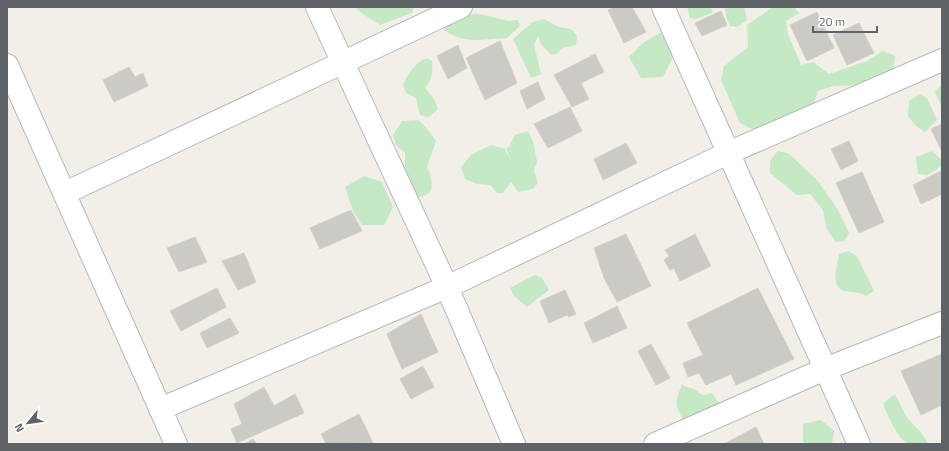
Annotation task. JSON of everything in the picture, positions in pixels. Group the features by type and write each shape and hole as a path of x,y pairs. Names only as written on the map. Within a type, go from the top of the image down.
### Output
{"street":[{"path":"317,7 342,64 447,287 514,444"},
{"path":"64,193 461,7"},
{"path":"663,7 859,444"},
{"path":"160,409 447,287 728,153 942,60"},
{"path":"7,65 176,444"},
{"path":"655,444 825,370 942,323"}],"green space":[{"path":"357,7 414,7 412,13 380,25 357,10"},
{"path":"687,7 710,7 713,12 697,19 690,18"},
{"path":"727,7 744,7 747,20 737,27 730,26 726,17 725,9"},
{"path":"773,7 794,7 799,13 786,21 788,34 801,65 813,62 829,74 867,61 883,51 895,56 893,74 872,85 834,86 818,91 813,105 756,131 740,123 721,80 724,66 748,47 747,25"},
{"path":"480,14 508,21 518,20 520,26 507,38 481,40 460,38 443,30 461,15"},
{"path":"544,19 559,27 571,29 577,36 576,45 563,48 556,54 551,55 541,44 538,36 534,45 541,74 531,78 513,39 533,22"},
{"path":"662,32 677,49 663,77 641,78 629,57 644,42"},
{"path":"427,58 432,61 432,76 425,88 434,99 438,109 429,117 420,115 416,98 406,93 403,84 416,65"},
{"path":"942,84 942,108 935,92"},
{"path":"920,94 927,98 937,120 925,132 916,126 908,116 909,101"},
{"path":"419,120 436,141 427,167 432,185 431,190 425,196 419,197 410,187 405,172 405,153 396,145 393,135 402,121"},
{"path":"528,131 533,141 537,162 534,170 538,183 533,189 518,192 511,182 503,193 497,193 490,185 477,184 465,179 461,167 471,155 491,145 505,149 511,161 506,148 509,147 515,135"},
{"path":"778,151 788,153 817,180 838,210 849,233 844,241 836,242 827,229 823,210 810,194 797,195 770,173 770,161"},
{"path":"932,151 942,160 942,169 940,167 927,175 918,174 916,157"},
{"path":"364,176 382,182 393,207 384,225 362,225 353,211 345,187"},
{"path":"848,251 857,256 874,291 866,296 863,294 845,291 840,289 837,285 836,269 839,254"},
{"path":"535,275 542,278 549,290 527,307 514,296 510,288"},
{"path":"682,385 696,390 702,395 712,393 718,402 726,406 686,423 677,405 678,396"},
{"path":"895,394 907,418 920,431 929,444 909,444 904,441 896,431 883,403"},
{"path":"821,420 834,431 832,444 806,444 803,441 803,424"}],"building":[{"path":"616,7 632,7 646,32 624,43 608,10"},
{"path":"721,11 727,25 702,36 695,23"},
{"path":"817,12 834,48 807,61 790,25"},
{"path":"859,23 874,53 847,65 833,35"},
{"path":"500,41 517,83 485,100 466,58"},
{"path":"458,45 467,68 448,79 437,56"},
{"path":"595,54 604,72 581,83 589,99 572,107 554,75"},
{"path":"129,67 135,77 143,73 148,86 114,102 103,80"},
{"path":"538,82 545,99 527,109 520,91"},
{"path":"570,107 582,131 548,148 534,124"},
{"path":"942,124 942,152 931,129"},
{"path":"849,141 858,161 841,170 831,149"},
{"path":"626,143 637,163 603,180 594,159"},
{"path":"941,171 942,194 921,204 913,185"},
{"path":"862,172 884,222 859,233 836,183"},
{"path":"351,210 362,231 320,249 310,228"},
{"path":"626,234 651,286 617,302 604,278 594,248"},
{"path":"695,234 711,266 680,281 674,268 670,270 664,260 669,256 665,250"},
{"path":"195,237 207,262 179,272 167,248"},
{"path":"244,253 256,282 238,290 222,261"},
{"path":"217,288 226,307 181,331 170,311"},
{"path":"758,288 794,359 736,385 731,374 706,385 699,373 688,377 683,363 703,355 687,323"},
{"path":"565,290 576,314 569,317 567,315 549,323 540,301"},
{"path":"617,306 627,328 593,343 584,323"},
{"path":"421,314 438,352 402,369 387,334"},
{"path":"230,318 239,333 207,348 200,333"},
{"path":"651,344 670,378 656,385 638,351"},
{"path":"942,354 942,405 921,415 901,371"},
{"path":"423,366 434,387 411,399 400,379"},
{"path":"264,387 274,406 295,394 304,413 237,443 231,429 242,424 234,404"},
{"path":"359,414 373,443 326,444 321,434"},
{"path":"756,427 764,444 724,444"},
{"path":"253,439 257,444 244,444"}]}
